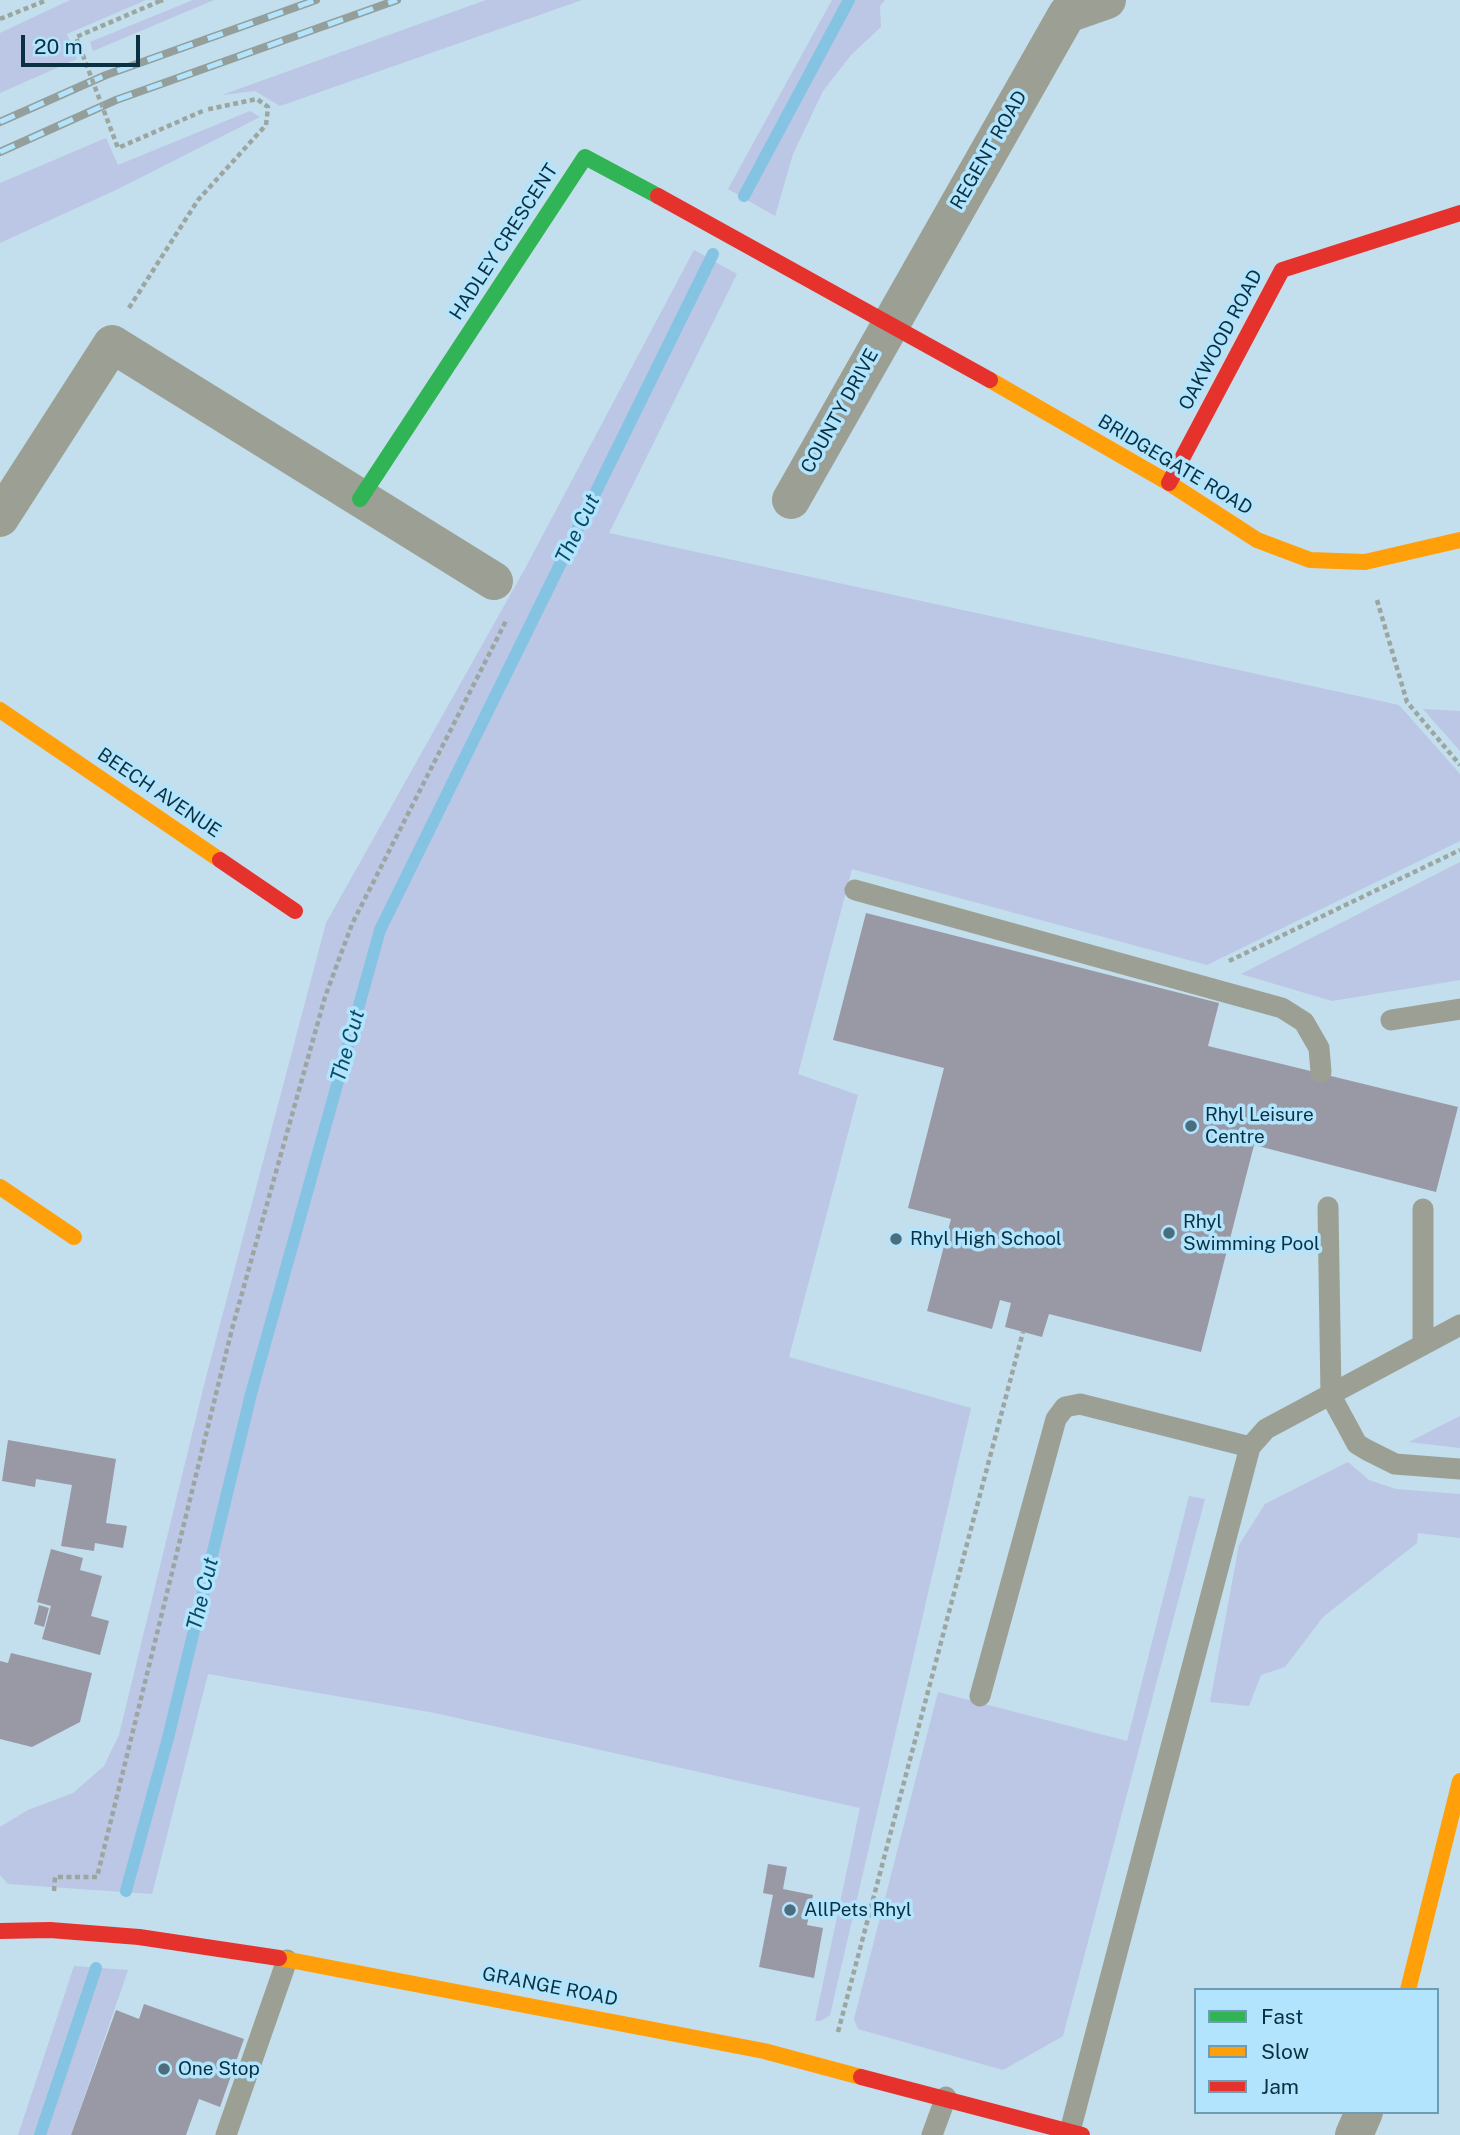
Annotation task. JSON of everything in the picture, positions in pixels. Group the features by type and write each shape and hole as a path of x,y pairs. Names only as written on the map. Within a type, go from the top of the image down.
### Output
{"street":[{"name":"REGENT ROAD","path":"890,322 1067,14 1107,0"},
{"name":"HADLEY CRESCENT","path":"360,499 585,157 890,322"},
{"name":"OAKWOOD ROAD","path":"1169,483 1282,270 1460,213"},
{"name":"BRIDGEGATE ROAD","path":"890,322 1169,483 1257,540 1310,560 1365,562 1460,540"},
{"name":"COUNTY DRIVE","path":"791,500 890,322"},
{"path":"0,518 111,344 494,581"},
{"name":"BEECH AVENUE","path":"0,710 295,911"},
{"path":"0,1187 74,1237"},
{"path":"1408,1988 1460,1781"},
{"name":"GRANGE ROAD","path":"0,1931 50,1930 139,1937 287,1960 764,2051 1076,2133"},
{"path":"1354,2135 1363,2114"}],"lane":[{"path":"855,890 1282,1007 1304,1022 1319,1048 1321,1072"},
{"path":"1391,1020 1460,1009"},
{"path":"1328,1207 1331,1396 1357,1444 1367,1450 1395,1464 1460,1469"},
{"path":"1423,1209 1423,1345"},
{"path":"1076,2133 1250,1447 1266,1429 1460,1325"},
{"path":"980,1696 1056,1419 1065,1407 1080,1404 1250,1447"},
{"path":"226,2135 287,1960"},
{"path":"932,2135 946,2097"}],"path":[{"path":"0,19 47,0"},
{"path":"111,344 132,302 198,200 266,125 268,107 257,99 205,110 118,148 76,37 162,1"},
{"path":"1365,562 1407,702 1460,765"},
{"path":"50,1930 55,1877 97,1877 232,1329 325,997 352,924 520,593 494,581"},
{"path":"1187,981 1460,850"},
{"path":"828,2066 1023,1332"}],"shaded area":[{"path":"70,0 146,0 67,34 77,59 0,93 0,33"},
{"path":"193,0 214,0 93,51 90,42"},
{"path":"486,0 582,0 280,106 255,91 222,95"},
{"path":"832,0 885,0 880,6 881,27 851,55 823,91 793,154 775,216 728,189"},
{"path":"250,111 260,117 118,189 0,243 0,183 106,138 118,165"},
{"path":"694,250 737,274 609,533 1399,705 1460,774 1460,841 1207,965 852,869 798,1074 858,1095 789,1357 971,1408 830,2015 821,2021 815,2021 860,1808 435,1713 208,1674 152,1894 8,1884 0,1875 0,1827 28,1810 73,1793 104,1766 119,1735 204,1385 326,923 527,565"},
{"path":"1423,709 1460,711 1460,751"},
{"path":"1460,862 1460,980 1332,1001 1241,974"},
{"path":"1460,1416 1460,1448 1409,1442"},
{"path":"1348,1462 1369,1480 1396,1489 1460,1494 1460,1538 1418,1533 1417,1543 1323,1617 1285,1667 1261,1675 1249,1706 1210,1702 1239,1545 1265,1504"},
{"path":"1189,1496 1205,1499 1063,2036 1003,2070 858,2029 854,2019 938,1692 1127,1741"},
{"path":"74,1966 128,1970 71,2135 18,2135"}],"building":[{"name":"Rhyl Leisure Centre","path":"866,913 1219,1003 1208,1046 1458,1107 1436,1192 1254,1145 1201,1352 1049,1314 1042,1337 1005,1327 1011,1303 1000,1300 992,1329 927,1311 951,1219 908,1208 944,1068 833,1040"},
{"path":"8,1440 116,1459 106,1523 127,1526 123,1548 95,1543 94,1551 61,1546 72,1485 36,1479 35,1487 2,1481"},
{"path":"51,1549 83,1558 80,1570 102,1576 91,1616 109,1621 100,1655 42,1639 51,1606 37,1602"},
{"path":"39,1605 49,1608 44,1627 34,1624"},
{"path":"11,1653 92,1673 80,1722 32,1747 0,1739 0,1661 8,1663"},
{"name":"AllPets Rhyl","path":"768,1864 787,1867 783,1889 813,1895 807,1925 823,1928 814,1978 759,1967 773,1895 763,1893"},
{"name":"One Stop","path":"144,2004 244,2039 220,2107 199,2099 186,2135 71,2135 116,2010 139,2019"}],"waterway":[{"name":"The Cut","path":"744,196 849,0"},
{"name":"The Cut","path":"126,1891 168,1738 251,1394 380,930 713,254"},
{"name":"The Cut","path":"40,2135 96,1968"}],"railway":[{"path":"0,122 106,75 316,0"},
{"path":"0,152 116,100 397,0"}],"traffic: fast":[{"path":"360,499 585,157 658,196"}],"traffic: slow":[{"path":"990,380 1169,483 1257,540 1310,560 1365,562 1460,540"},
{"path":"0,710 220,860"},
{"path":"0,1187 74,1237"},
{"path":"1408,1988 1460,1781"},
{"path":"279,1958 764,2051 861,2077"}],"traffic: jam":[{"path":"658,196 990,380"},
{"path":"1169,483 1282,270 1460,213"},
{"path":"220,860 295,911"},
{"path":"0,1931 50,1930 139,1937 279,1958"},
{"path":"861,2077 1082,2135"}],"place":[{"name":"Rhyl Leisure Centre","path":"1191,1126"},
{"name":"Rhyl Swimming Pool","path":"1169,1233"},
{"name":"Rhyl High School","path":"896,1239"},
{"name":"AllPets Rhyl","path":"790,1910"},
{"name":"One Stop","path":"164,2069"}]}
